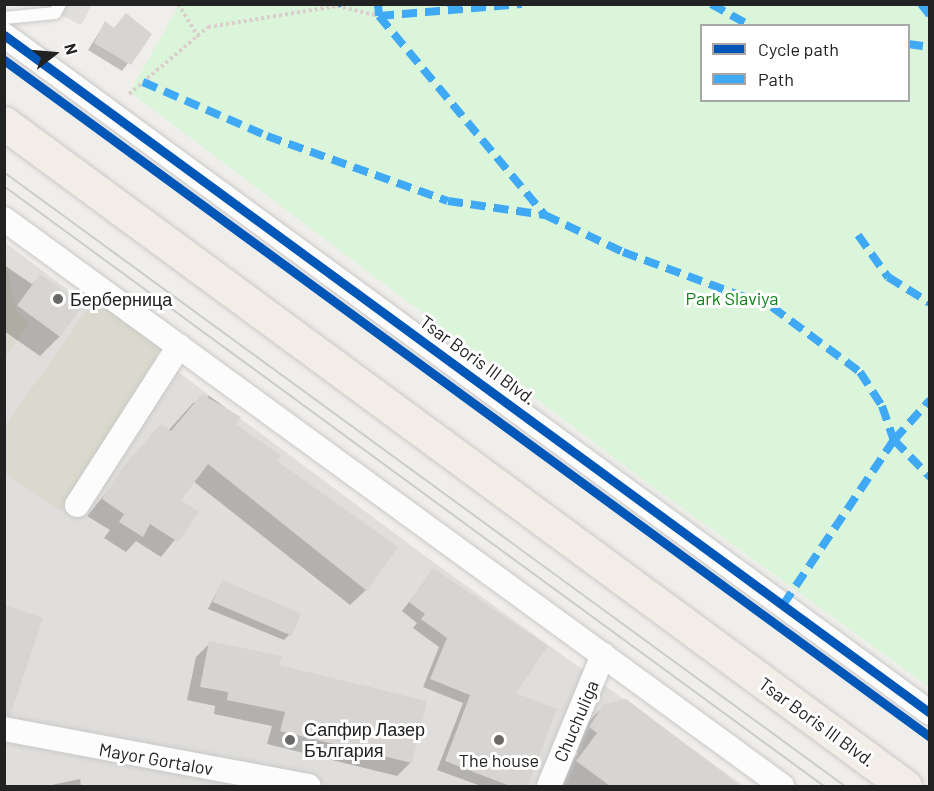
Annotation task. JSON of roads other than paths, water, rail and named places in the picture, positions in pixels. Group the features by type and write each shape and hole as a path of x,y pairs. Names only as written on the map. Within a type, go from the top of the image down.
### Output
{"main road":[{"name":"Tsar Boris III Blvd.","path":"4,123 905,786"}],"street":[{"name":"Tsar Boris III Blvd.","path":"4,35 930,713"},
{"path":"4,219 782,786"},
{"path":"76,505 179,346"},
{"name":"Chuchuliga","path":"549,786 603,655"},
{"name":"Mayor Gortalov","path":"4,729 309,786"}],"lane":[{"path":"4,18 56,13 60,4"}],"tram line":[{"path":"4,172 845,786"},
{"path":"4,186 824,786"}],"place":[{"name":"Берберница","path":"58,299"},
{"name":"Сапфир Лазер България","path":"290,740"},
{"name":"The house","path":"499,740"}],"park label":[{"name":"Park Slaviya","path":"732,298"}]}
